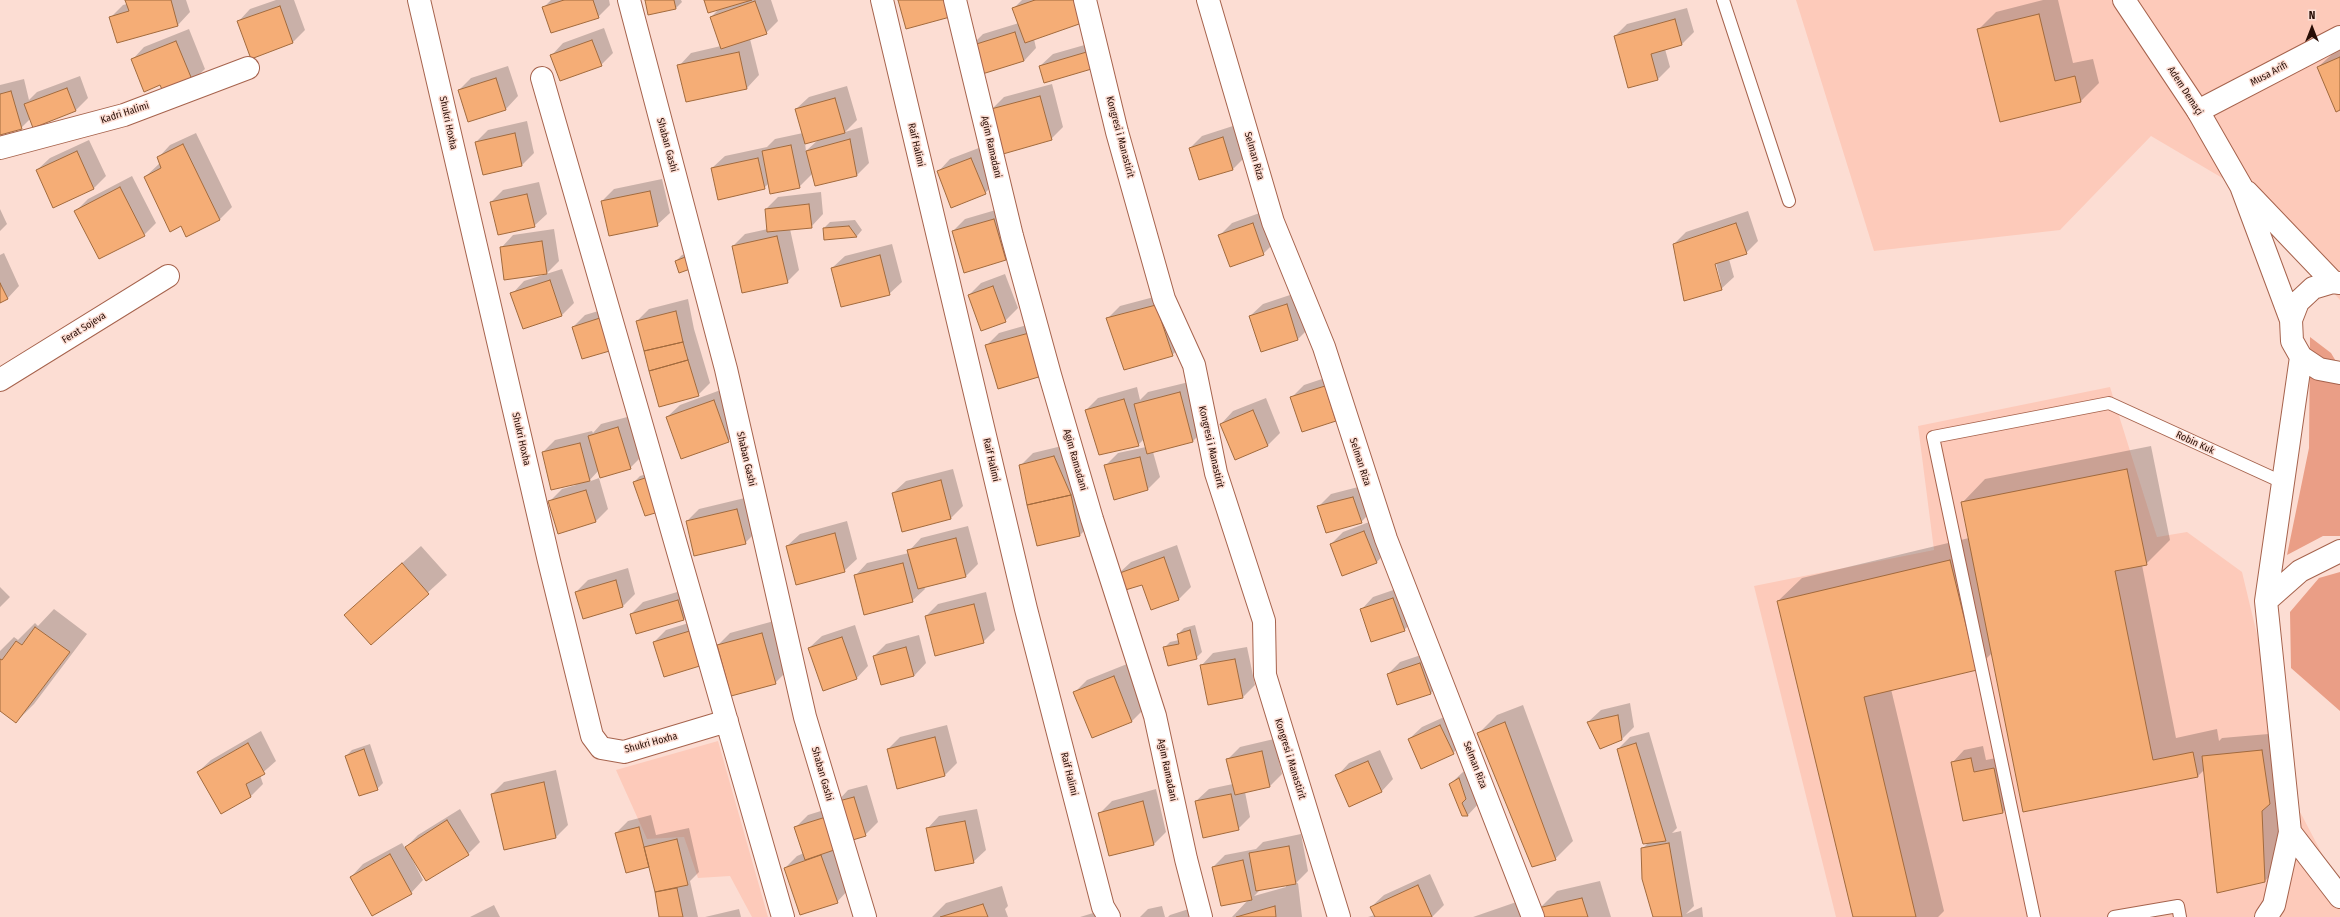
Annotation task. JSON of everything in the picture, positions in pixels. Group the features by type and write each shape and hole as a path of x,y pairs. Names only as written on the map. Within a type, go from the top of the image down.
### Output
{"street":[{"name":"Shukri Hoxha","path":"419,0 549,561 592,736 601,748 624,752 726,721"},
{"name":"Shaban Gashi","path":"629,0 726,369 805,717 865,917"},
{"name":"Raif Halimi","path":"882,0 1026,609 1103,907 1109,917"},
{"name":"Agim Ramadani","path":"955,0 1012,236 1050,375 1092,519 1155,716 1186,859 1201,917"},
{"name":"Kongresi i Manastirit","path":"1085,0 1118,132 1164,298 1194,365 1216,473 1264,621 1264,675 1339,917"},
{"name":"Selman Riza","path":"1208,0 1273,222 1324,347 1386,539 1533,917"},
{"name":"Adem Demaçi","path":"2124,0 2198,111 2241,186 2291,320"},
{"name":"Musa Arifi","path":"2198,111 2340,38"},
{"name":"Kadri Halimi","path":"0,148 124,115 248,68"},
{"path":"542,78 783,917"},
{"name":"Adem Demaçi","path":"2241,186 2336,282"},
{"name":"Ferat Sojeva","path":"0,380 168,276"},
{"path":"2336,282 2313,288 2298,302 2291,320 2292,341 2301,357 2319,369 2340,372"},
{"path":"2266,917 2274,905 2290,832 2266,601 2301,357"},
{"path":"2266,601 2300,571 2340,551"},
{"path":"2290,832 2340,897"}],"lane":[{"path":"1723,0 1789,201"},
{"name":"Robin Kuk","path":"2034,917 1932,437 2109,403 2282,482"},
{"path":"2114,917 2178,906 2180,917"}],"shaded area":[{"path":"1796,0 2340,0 2340,300 2241,189 2151,136 2060,230 1874,251"},
{"path":"2310,337 2331,353 2340,368 2340,536 2323,536 2287,555 2309,448"},
{"path":"2110,387 2157,537 2187,532 2242,572 2299,810 2340,888 2340,917 1836,917 1754,586 1934,550 1918,426"},
{"path":"2340,572 2340,711 2291,668 2290,612 2319,578"},
{"path":"718,741 768,917 752,917 730,876 698,878 684,837 647,839 616,770"}],"building":[{"path":"125,0 171,0 178,26 117,43 109,17 129,11"},
{"path":"564,0 593,0 599,18 551,33 542,7"},
{"path":"645,0 674,0 676,9 648,15"},
{"path":"704,0 752,0 708,13"},
{"path":"898,0 945,0 950,17 906,29"},
{"path":"1035,0 1074,0 1082,23 1025,43 1012,8"},
{"path":"755,1 767,34 721,49 710,17"},
{"path":"280,6 293,43 251,59 237,21"},
{"path":"2039,14 2055,81 2075,76 2081,102 2000,122 1977,29"},
{"path":"1675,19 1682,45 1651,54 1658,80 1628,88 1614,36"},
{"path":"1015,32 1024,61 979,75 970,46"},
{"path":"592,40 602,66 560,81 550,55"},
{"path":"176,41 193,82 164,94 160,85 144,92 131,59"},
{"path":"1090,51 1095,68 1044,83 1039,66"},
{"path":"739,52 747,89 686,102 677,65"},
{"path":"2340,57 2340,110 2336,112 2317,67"},
{"path":"496,78 506,110 468,122 458,90"},
{"path":"67,88 76,111 33,128 24,104"},
{"path":"11,91 22,129 0,135 0,94"},
{"path":"1040,96 1052,140 1003,154 991,109"},
{"path":"835,98 845,133 805,144 795,109"},
{"path":"515,133 522,166 483,175 475,142"},
{"path":"1223,137 1233,170 1199,180 1189,148"},
{"path":"850,139 857,176 815,186 806,151"},
{"path":"183,144 220,220 186,237 181,226 170,232 144,177 161,168 157,157"},
{"path":"791,145 800,188 770,194 762,151"},
{"path":"77,151 94,189 53,208 36,170"},
{"path":"758,158 765,189 718,200 711,168"},
{"path":"971,158 986,194 951,208 937,171"},
{"path":"120,187 145,236 99,259 74,211"},
{"path":"650,191 658,226 609,236 601,201"},
{"path":"527,194 535,227 498,235 490,202"},
{"path":"809,204 812,228 767,232 765,209"},
{"path":"994,219 1006,260 964,273 952,231"},
{"path":"1253,223 1264,255 1230,267 1218,235"},
{"path":"1736,223 1747,254 1715,264 1722,290 1684,301 1673,244"},
{"path":"849,226 857,237 824,240 823,228"},
{"path":"777,236 788,283 742,293 732,246"},
{"path":"542,241 547,274 504,280 500,247"},
{"path":"880,255 890,295 841,307 831,268"},
{"path":"688,256 693,268 679,273 675,261"},
{"path":"550,280 562,316 523,329 510,293"},
{"path":"0,283 8,299 0,303"},
{"path":"993,286 1006,322 981,331 968,295"},
{"path":"1287,304 1298,340 1261,352 1249,316"},
{"path":"1156,305 1173,356 1124,370 1106,318"},
{"path":"676,311 683,342 644,351 636,321"},
{"path":"603,317 613,350 582,359 572,327"},
{"path":"1029,333 1042,376 998,389 985,345"},
{"path":"683,342 688,360 649,371 644,351"},
{"path":"688,360 699,396 659,407 649,371"},
{"path":"1325,386 1336,421 1302,432 1290,397"},
{"path":"1180,392 1193,442 1147,454 1134,404"},
{"path":"1124,399 1139,446 1099,455 1085,410"},
{"path":"714,400 729,442 681,459 666,417"},
{"path":"1253,410 1268,446 1235,460 1220,424"},
{"path":"618,427 631,469 600,478 588,436"},
{"path":"580,443 590,481 551,490 542,452"},
{"path":"1054,456 1071,495 1027,505 1019,465"},
{"path":"1140,457 1148,490 1114,500 1104,465"},
{"path":"2127,469 2147,565 2115,571 2153,760 2193,752 2198,777 2023,812 1961,502"},
{"path":"651,476 662,511 645,516 633,482"},
{"path":"941,480 951,519 902,532 892,493"},
{"path":"586,490 596,522 558,534 548,501"},
{"path":"1071,495 1080,536 1037,546 1027,505"},
{"path":"1353,497 1362,523 1326,533 1317,506"},
{"path":"737,509 746,544 694,556 686,521"},
{"path":"1364,531 1377,563 1342,576 1330,544"},
{"path":"835,533 845,572 796,585 786,546"},
{"path":"956,538 966,577 918,589 907,550"},
{"path":"1164,557 1179,600 1151,610 1142,585 1122,591 1117,574"},
{"path":"1950,560 1977,670 1864,697 1916,917 1853,917 1777,601"},
{"path":"402,563 429,594 371,645 344,615"},
{"path":"903,563 913,602 864,615 854,575"},
{"path":"616,580 623,607 583,619 575,592"},
{"path":"1393,598 1405,631 1371,642 1360,609"},
{"path":"678,600 684,620 636,634 630,614"},
{"path":"974,604 984,643 935,656 925,616"},
{"path":"35,627 70,652 16,723 0,711 0,659 2,660 16,641 22,645"},
{"path":"693,630 703,665 664,677 653,642"},
{"path":"1190,630 1197,659 1168,666 1163,647 1179,644 1177,634"},
{"path":"762,633 776,684 731,696 717,645"},
{"path":"842,637 857,679 823,691 808,648"},
{"path":"906,647 914,676 881,685 873,656"},
{"path":"1235,659 1243,698 1208,705 1200,665"},
{"path":"1420,663 1431,694 1397,705 1387,674"},
{"path":"1114,676 1132,722 1092,738 1073,692"},
{"path":"1618,715 1622,740 1600,749 1587,722"},
{"path":"1505,722 1556,860 1532,867 1477,733"},
{"path":"1440,725 1454,754 1421,769 1408,739"},
{"path":"935,737 945,776 897,789 887,749"},
{"path":"248,743 265,774 246,784 251,797 221,814 197,772"},
{"path":"1636,743 1666,841 1643,844 1617,749"},
{"path":"364,749 378,790 359,796 345,756"},
{"path":"2262,750 2270,804 2262,811 2265,882 2217,893 2202,756"},
{"path":"1262,751 1270,787 1235,795 1226,759"},
{"path":"1971,758 1974,772 1994,768 2003,813 1963,821 1951,762"},
{"path":"1368,761 1382,792 1349,807 1335,775"},
{"path":"1459,778 1466,799 1462,803 1468,816 1462,816 1449,784"},
{"path":"544,782 556,838 504,850 491,794"},
{"path":"1231,794 1239,830 1203,838 1195,801"},
{"path":"854,797 866,836 846,842 835,802"},
{"path":"1143,801 1154,845 1109,856 1098,813"},
{"path":"829,816 840,848 805,860 794,827"},
{"path":"447,820 469,855 426,881 405,847"},
{"path":"965,821 974,863 935,871 926,828"},
{"path":"639,827 649,867 626,873 615,833"},
{"path":"677,839 688,885 655,892 644,847"},
{"path":"1669,843 1682,917 1653,917 1642,879 1641,848"},
{"path":"1289,846 1296,884 1256,891 1249,853"},
{"path":"390,854 412,894 372,916 350,877"},
{"path":"821,855 838,903 800,915 784,868"},
{"path":"1243,860 1252,900 1221,906 1212,867"},
{"path":"1418,885 1432,917 1375,917 1370,907"},
{"path":"677,888 683,917 659,917 655,892"},
{"path":"1582,898 1588,917 1541,917 1538,908"},
{"path":"983,904 988,917 940,917"},
{"path":"1275,906 1276,917 1236,917"}]}
